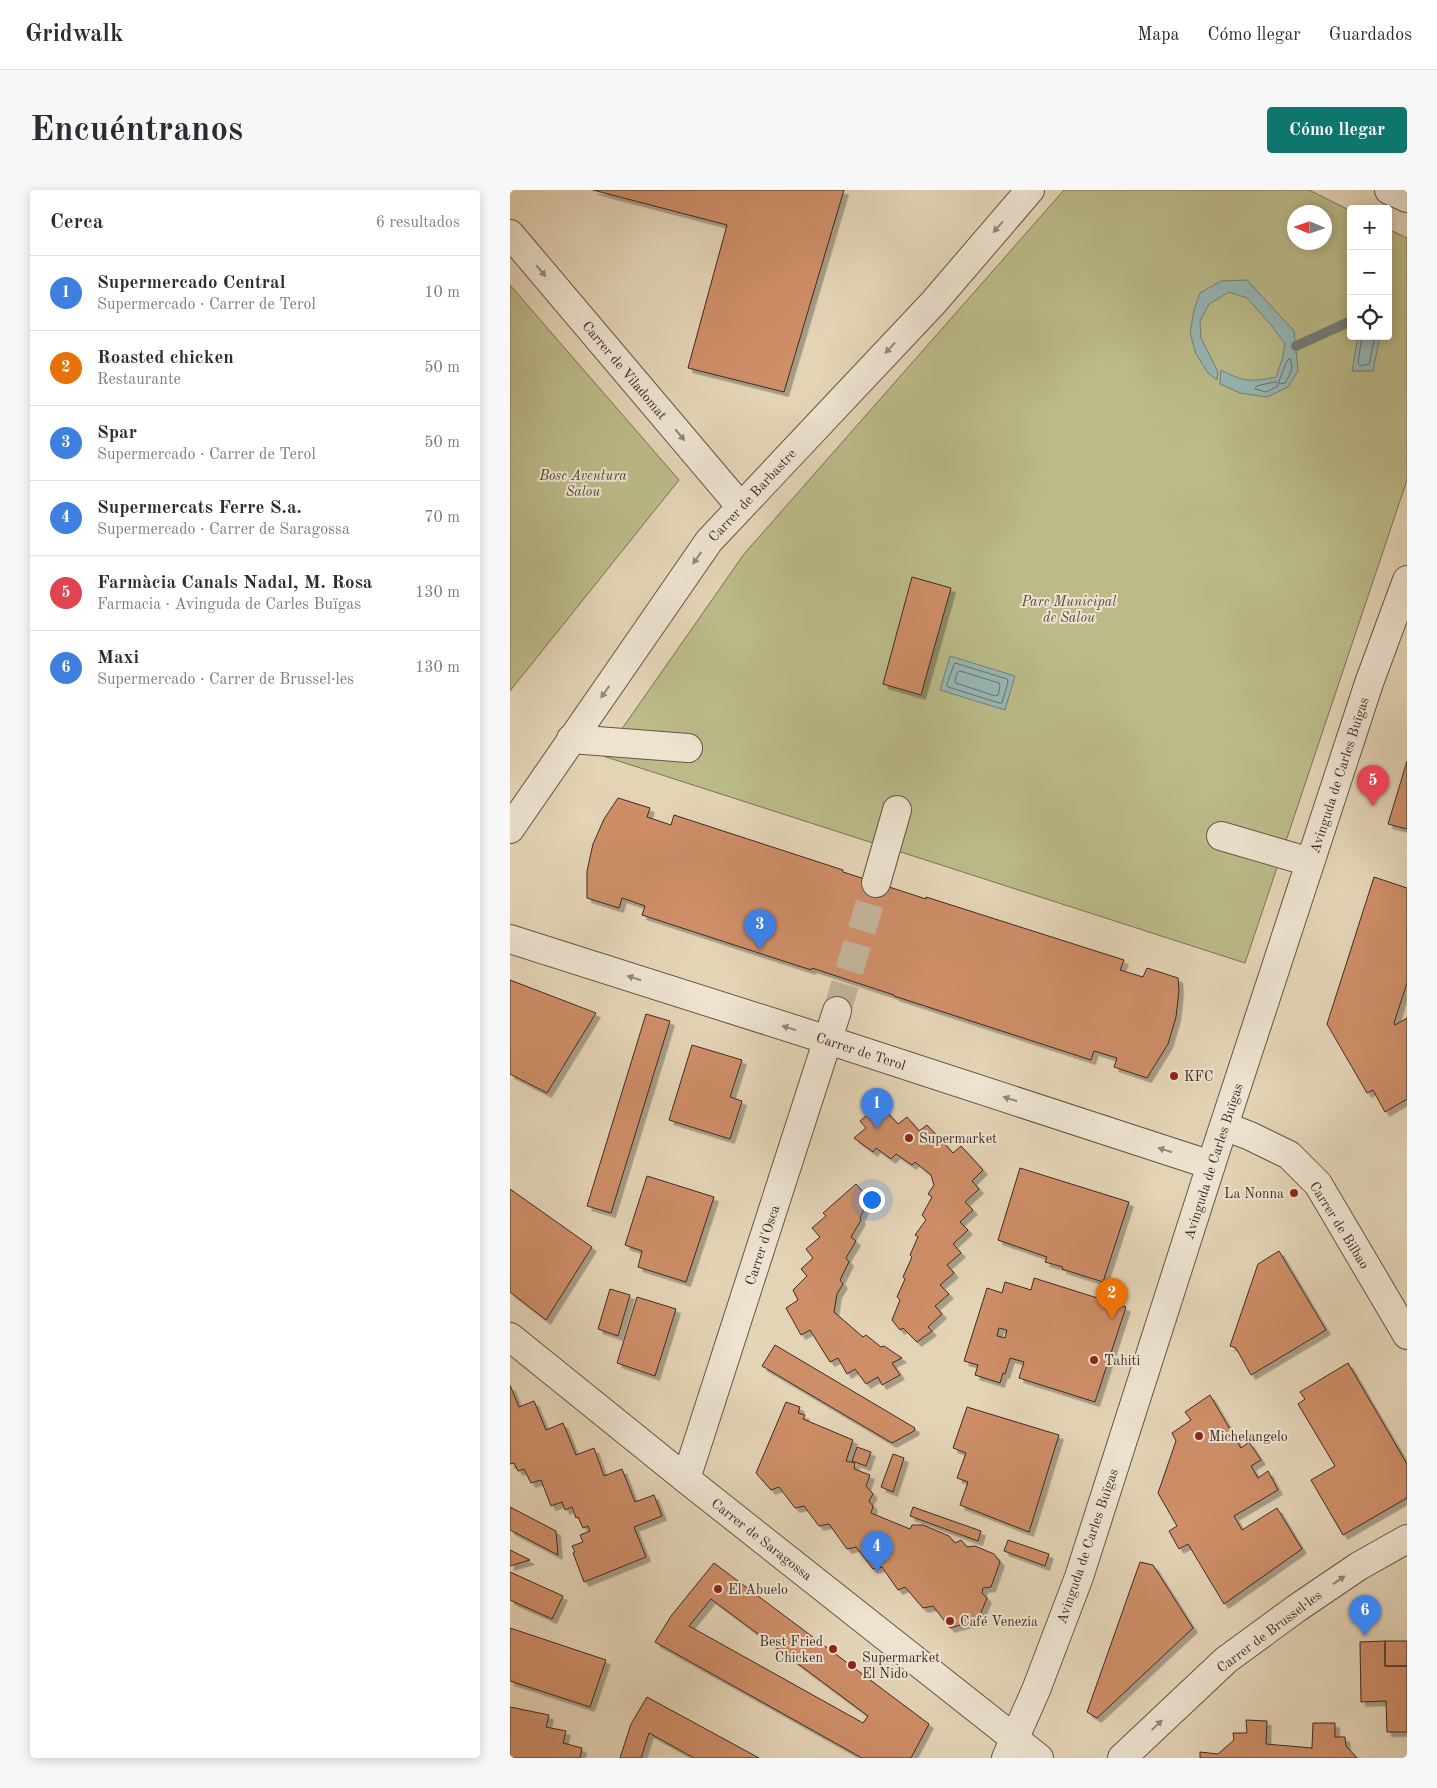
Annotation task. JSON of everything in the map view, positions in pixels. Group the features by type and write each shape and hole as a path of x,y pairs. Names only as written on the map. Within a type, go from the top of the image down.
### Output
{"street":[{"name":"Carrer de Barbastre","path":"510,828 709,541 934,302 1030,190"},
{"path":"1389,190 1407,198"},
{"name":"Carrer de Viladomat","path":"510,234 741,507"},
{"name":"Avinguda de Carles Buïgas","path":"1010,1749 1036,1690 1079,1577 1378,654 1405,594"},
{"path":"571,739 688,748"},
{"path":"876,883 898,810"},
{"path":"1221,836 1310,862"},
{"name":"Carrer de Terol","path":"510,939 1211,1165"},
{"name":"Carrer d'Osca","path":"686,1479 837,1011"},
{"name":"Carrer de Bilbao","path":"1224,1126 1289,1155 1318,1184 1407,1335"},
{"name":"Carrer de Saragossa","path":"510,1337 686,1479 1010,1749 1039,1758"},
{"name":"Carrer de Brussel·les","path":"1122,1758 1226,1660 1359,1566 1407,1539"}],"green space":[{"name":"Parc Municipal de Salou","path":"1064,190 1309,190 1347,209 1347,340 1392,340 1392,231 1407,238 1407,480 1245,963 603,756 744,554"},
{"name":"Bosc Aventura Salou","path":"510,285 679,480 510,691"}],"water":[{"path":"1247,280 1294,331 1298,371 1288,387 1267,397 1240,393 1220,384 1221,370 1247,380 1276,377 1282,360 1285,344 1247,298 1229,292 1209,304 1200,321 1201,338 1218,372 1217,380 1208,373 1196,354 1190,333 1194,310 1200,293 1221,281"},
{"path":"1357,340 1379,340 1373,371 1352,371"},
{"path":"950,656 1015,676 1005,710 940,690"}],"building":[{"path":"593,190 844,190 784,392 688,368 727,225"},
{"path":"912,577 951,588 921,695 883,684"},
{"path":"1407,761 1407,829 1388,824"},
{"path":"618,798 650,808 647,817 671,825 674,815 926,899 926,897 1124,960 1120,970 1143,977 1147,968 1178,978 1179,991 1176,1017 1168,1044 1147,1078 1114,1067 1117,1058 1094,1051 1091,1060 812,968 811,970 642,915 645,906 622,898 619,908 587,898 587,871 593,844 604,819"},
{"path":"1374,877 1407,888 1407,983 1394,1023 1395,1025 1407,1018 1407,1099 1385,1112 1373,1090 1367,1093 1327,1024"},
{"path":"510,980 596,1013 547,1093 510,1074"},
{"path":"646,1014 670,1021 611,1213 587,1206"},
{"path":"692,1045 742,1060 730,1097 742,1101 730,1139 669,1120"},
{"path":"872,1111 879,1118 886,1111 898,1124 907,1117 919,1131 927,1125 953,1153 961,1146 983,1170 972,1181 979,1189 965,1202 973,1210 960,1222 968,1230 953,1244 961,1253 947,1265 954,1273 940,1285 949,1294 935,1306 942,1314 928,1327 932,1331 917,1342 903,1328 900,1330 892,1320 900,1300 897,1297 905,1279 903,1277 918,1237 915,1235 926,1220 922,1215 932,1197 928,1194 934,1185 931,1175 915,1162 912,1165 896,1154 891,1159 876,1148 873,1152 854,1138 866,1128 860,1121"},
{"path":"1020,1168 1129,1202 1103,1282 1062,1269 1063,1267 1045,1262 1047,1257 998,1240"},
{"path":"647,1176 714,1197 686,1282 638,1267 642,1251 625,1245"},
{"path":"856,1184 869,1198 860,1218 861,1220 851,1237 856,1241 846,1258 849,1262 840,1280 843,1284 837,1294 834,1312 863,1337 866,1335 881,1347 884,1346 902,1358 892,1363 900,1375 882,1385 878,1377 866,1384 855,1369 847,1374 838,1358 830,1362 810,1330 801,1335 786,1308 798,1300 793,1290 807,1276 801,1269 813,1258 806,1249 820,1237 812,1228 826,1216 823,1213"},
{"path":"510,1189 592,1247 546,1320 510,1292"},
{"path":"1279,1251 1326,1330 1251,1375 1236,1348 1230,1346 1258,1264"},
{"path":"1034,1278 1126,1307 1095,1402 1019,1378 1024,1362 1010,1358 1000,1383 975,1375 978,1365 964,1361 987,1288 1002,1293 1005,1282 1031,1290","holes":["999,1328 1007,1330 1005,1338 997,1336"]},
{"path":"610,1289 630,1295 618,1336 598,1329"},
{"path":"637,1297 676,1309 655,1376 617,1363"},
{"path":"775,1345 915,1428 914,1431 892,1443 762,1366"},
{"path":"1348,1363 1407,1464 1407,1498 1343,1535 1311,1480 1335,1466 1298,1404 1305,1399 1300,1392"},
{"path":"510,1385 519,1407 534,1401 546,1430 563,1423 576,1455 594,1448 604,1476 622,1469 635,1502 654,1495 662,1516 634,1527 646,1557 584,1582 572,1546 583,1542 580,1535 590,1531 588,1526 583,1528 578,1517 576,1518 572,1507 565,1510 562,1502 551,1506 541,1480 531,1483 524,1469 518,1471 514,1463 510,1464"},
{"path":"1210,1395 1241,1448 1249,1442 1261,1460 1251,1466 1258,1478 1268,1471 1278,1490 1234,1516 1242,1530 1277,1508 1302,1549 1224,1604 1188,1544 1179,1549 1169,1531 1177,1526 1158,1493 1176,1441 1172,1433 1191,1420 1185,1412"},
{"path":"786,1402 800,1407 798,1413 805,1415 803,1419 853,1440 846,1461 855,1463 854,1469 870,1475 866,1486 873,1494 869,1501 873,1506 871,1513 910,1529 912,1525 923,1525 949,1536 955,1543 961,1540 967,1547 975,1546 994,1554 1000,1562 991,1587 983,1588 982,1593 987,1598 978,1620 950,1628 933,1606 923,1608 905,1587 898,1590 882,1567 873,1569 856,1547 847,1549 829,1524 819,1526 804,1506 795,1508 779,1487 771,1490 756,1473"},
{"path":"967,1407 1059,1435 1029,1532 960,1505 968,1482 957,1478 966,1453 953,1448"},
{"path":"857,1447 871,1452 866,1466 852,1461"},
{"path":"893,1454 904,1458 893,1492 881,1487"},
{"path":"510,1507 556,1531 558,1555 510,1530"},
{"path":"913,1507 981,1531 978,1541 910,1516"},
{"path":"1008,1540 1049,1554 1045,1566 1004,1551"},
{"path":"510,1550 530,1560 510,1566"},
{"path":"1140,1562 1153,1565 1193,1628 1097,1718 1087,1712"},
{"path":"714,1563 929,1724 911,1758 862,1758 655,1642 671,1616","holes":["711,1599 868,1716 863,1723 689,1626"]},
{"path":"510,1572 563,1596 552,1619 510,1600"},
{"path":"510,1628 606,1660 590,1707 510,1681"},
{"path":"1385,1641 1385,1666 1407,1666 1407,1732 1387,1732 1386,1701 1361,1702 1360,1642"},
{"path":"1385,1641 1407,1641 1407,1666 1385,1666"},
{"path":"647,1697 759,1758 694,1758 649,1733 641,1758 620,1758 631,1724"},
{"path":"510,1707 549,1715 546,1727 566,1731 563,1743 582,1748 580,1758 510,1758"},
{"path":"1246,1720 1267,1721 1266,1744 1312,1748 1313,1723 1335,1723 1335,1737 1345,1737 1346,1746 1357,1758 1200,1758 1200,1752 1218,1754 1234,1740 1233,1733 1247,1733"}],"waterway":[{"path":"1296,346 1347,323"}],"tunnel":[{"path":"837,1011 876,883"}],"place":[{"name":"Farmàcia Canals Nadal, M. Rosa","path":"1373,806"},
{"name":"Spar","path":"760,950"},
{"name":"KFC","path":"1174,1076"},
{"name":"Supermercado Central","path":"877,1129"},
{"name":"Supermarket","path":"909,1138"},
{"name":"La Nonna","path":"1294,1193"},
{"name":"Roasted chicken","path":"1112,1319"},
{"name":"Tahiti","path":"1094,1360"},
{"name":"Michelangelo","path":"1199,1436"},
{"name":"Supermercats Ferre S.a.","path":"877,1572"},
{"name":"El Abuelo","path":"718,1589"},
{"name":"Café Venezia","path":"950,1621"},
{"name":"Maxi","path":"1365,1636"},
{"name":"Best Fried Chicken","path":"833,1649"},
{"name":"Supermarket El Nido","path":"852,1665"}]}
